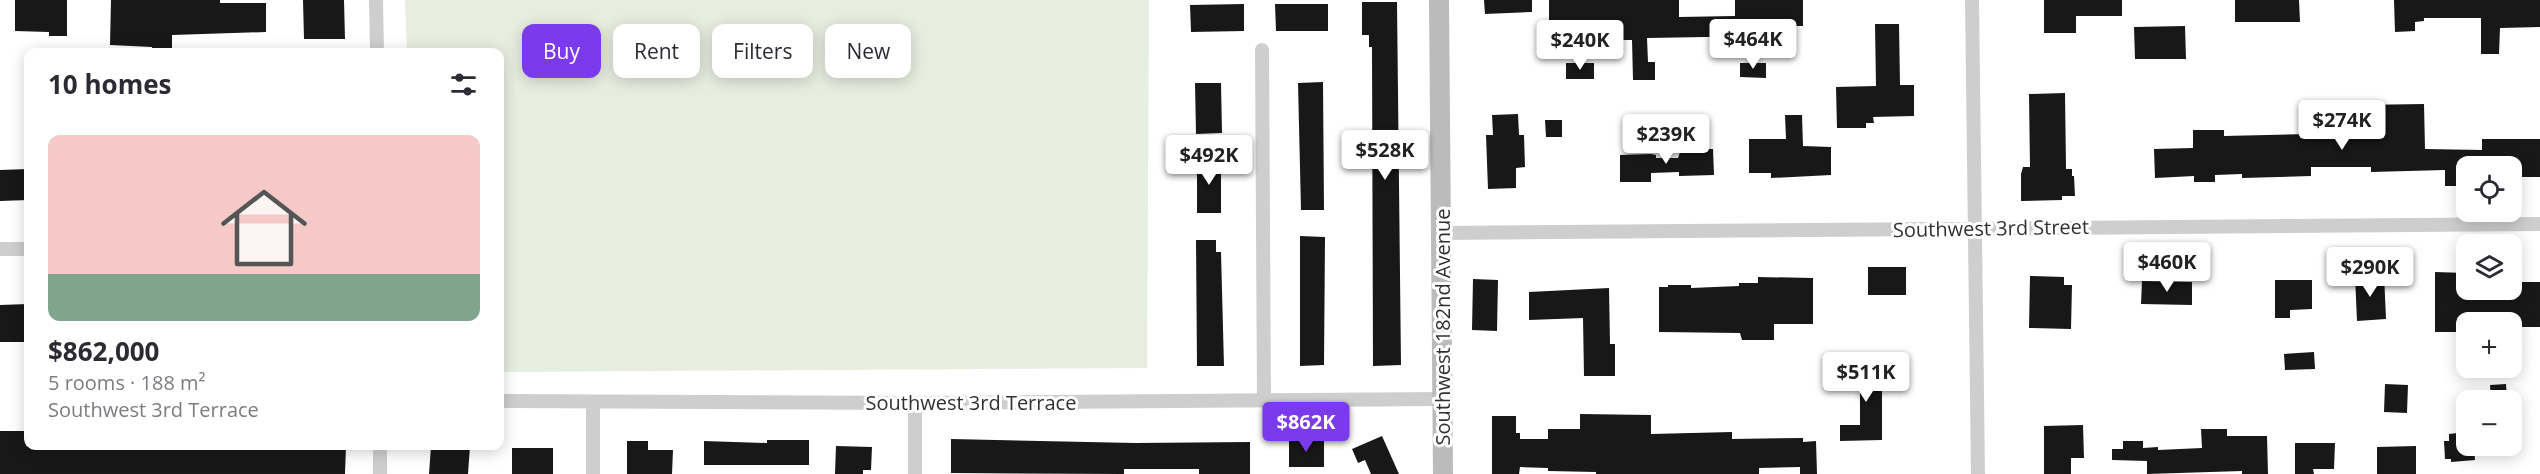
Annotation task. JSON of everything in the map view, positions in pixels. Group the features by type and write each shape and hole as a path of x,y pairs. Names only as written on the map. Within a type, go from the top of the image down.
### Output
{"street":[{"path":"376,0 377,48"},
{"name":"Southwest 182nd Avenue","path":"1439,0 1443,474"},
{"path":"1972,0 1978,474"},
{"path":"1262,50 1264,400"},
{"name":"Southwest 3rd Street","path":"1441,233 2540,224"},
{"path":"0,249 24,249"},
{"name":"Southwest 3rd Terrace","path":"504,402 915,403 1443,399"},
{"path":"593,402 593,474"},
{"path":"915,403 915,474"},
{"path":"380,450 380,474"}],"shaded area":[{"path":"405,0 1149,0 1147,368 504,372 504,48 407,48"}],"building":[{"path":"15,0 67,0 67,36 49,36 49,32 15,31"},
{"path":"111,0 220,0 220,3 266,3 266,32 172,35 172,48 110,45"},
{"path":"303,0 344,0 345,39 304,39"},
{"path":"1484,0 1532,0 1532,12 1485,14"},
{"path":"1549,0 1679,0 1679,17 1735,16 1735,0 1803,0 1803,26 1764,26 1764,36 1647,38 1648,62 1655,62 1655,80 1633,80 1632,40 1623,40 1623,32 1549,32"},
{"path":"2044,0 2122,0 2122,16 2076,16 2076,33 2044,33"},
{"path":"2235,0 2299,0 2300,22 2235,22"},
{"path":"2394,0 2540,0 2540,27 2500,28 2499,54 2481,54 2481,18 2424,18 2424,21 2415,22 2415,31 2395,32"},
{"path":"1362,2 1397,2 1401,365 1373,366 1372,47 1369,47 1369,35 1362,35"},
{"path":"1244,4 1244,31 1191,32 1190,5"},
{"path":"1275,4 1328,4 1328,31 1276,31"},
{"path":"1875,24 1899,24 1900,85 1914,85 1914,116 1873,117 1874,123 1866,123 1866,128 1837,128 1836,87 1876,86"},
{"path":"2185,26 2186,59 2135,59 2134,27"},
{"path":"1566,63 1594,63 1594,79 1566,79"},
{"path":"1740,63 1766,63 1766,78 1740,77"},
{"path":"1323,82 1324,210 1301,210 1298,83"},
{"path":"1195,83 1221,83 1222,133 1196,134"},
{"path":"2065,93 2066,169 2072,169 2075,196 2062,196 2062,200 2021,201 2021,174 2023,167 2030,167 2029,94"},
{"path":"2424,104 2425,149 2482,150 2482,139 2540,139 2540,177 2522,177 2522,156 2456,156 2456,186 2445,186 2445,170 2371,172 2371,167 2311,167 2311,176 2242,178 2242,174 2215,175 2215,182 2194,182 2194,176 2155,178 2154,149 2193,148 2193,130 2224,130 2224,136 2359,133 2359,105"},
{"path":"1518,114 1519,135 1524,135 1525,167 1516,168 1516,188 1488,189 1486,135 1493,135 1492,115"},
{"path":"1785,115 1802,115 1803,146 1831,147 1831,175 1771,178 1771,173 1749,173 1749,139 1786,139"},
{"path":"1545,120 1562,120 1562,137 1546,137"},
{"path":"1681,149 1713,149 1714,175 1679,176 1679,172 1651,173 1651,182 1620,182 1620,155 1651,154 1656,155 1656,158 1678,158"},
{"path":"1197,160 1221,160 1221,213 1197,213"},
{"path":"24,169 24,200 0,201 0,170"},
{"path":"1300,236 1325,237 1324,365 1300,366"},
{"path":"1196,240 1216,240 1216,252 1221,252 1224,366 1197,366"},
{"path":"1868,267 1906,267 1906,295 1868,295"},
{"path":"2435,272 2456,273 2456,300 2522,300 2522,282 2540,282 2540,327 2522,327 2522,312 2456,312 2456,332 2435,332"},
{"path":"2384,274 2386,319 2357,321 2355,276"},
{"path":"2030,276 2064,277 2064,285 2072,285 2071,329 2029,328"},
{"path":"1758,277 1813,278 1813,324 1774,324 1774,340 1742,340 1740,333 1659,332 1659,287 1668,287 1668,285 1691,285 1691,288 1739,286 1739,283 1758,283"},
{"path":"1473,279 1498,280 1497,331 1472,330"},
{"path":"2275,280 2312,280 2312,309 2290,310 2290,318 2275,318"},
{"path":"2142,281 2192,282 2192,305 2141,304"},
{"path":"1609,288 1610,344 1615,344 1615,376 1584,376 1583,318 1529,320 1529,292"},
{"path":"24,304 24,342 0,342 0,305"},
{"path":"2314,352 2315,369 2285,370 2284,354"},
{"path":"1846,367 1886,367 1886,390 1882,390 1882,440 1840,441 1840,425 1860,425 1860,389 1846,389"},
{"path":"2385,384 2408,385 2407,413 2384,412"},
{"path":"2506,384 2506,390 2490,390 2490,385"},
{"path":"1580,414 1651,415 1651,434 1732,432 1732,439 1803,438 1803,442 1816,441 1817,474 1800,474 1800,467 1759,468 1759,474 1596,474 1596,472 1548,471 1548,468 1520,467 1519,474 1492,474 1492,416 1516,416 1516,433 1520,433 1520,439 1548,439 1548,429 1580,429"},
{"path":"2083,425 2084,458 2071,458 2071,474 2044,474 2044,426"},
{"path":"2201,429 2227,429 2227,436 2267,436 2268,474 2242,474 2242,471 2147,474 2147,461 2112,460 2112,449 2123,449 2123,441 2143,441 2143,448 2158,447 2158,450 2202,448"},
{"path":"0,431 24,431 24,450 346,450 345,474 0,474"},
{"path":"2456,433 2456,456 2475,456 2475,460 2451,462 2451,459 2445,459 2444,441 2449,441 2449,434"},
{"path":"1382,436 1399,474 1371,474 1365,460 1358,463 1352,449"},
{"path":"951,439 1135,443 1250,442 1250,474 1199,474 1199,469 1124,469 1124,474 951,473"},
{"path":"1289,439 1324,439 1324,467 1289,467"},
{"path":"767,440 809,440 809,465 704,465 704,441 767,443"},
{"path":"627,441 648,441 648,450 673,450 672,474 627,474"},
{"path":"2295,443 2335,443 2334,469 2313,469 2314,474 2295,474"},
{"path":"836,446 872,447 871,470 863,470 863,474 835,474"},
{"path":"2416,446 2416,474 2377,474 2377,447"},
{"path":"512,448 553,448 553,474 512,474"},
{"path":"431,450 470,450 468,474 429,474"}]}
